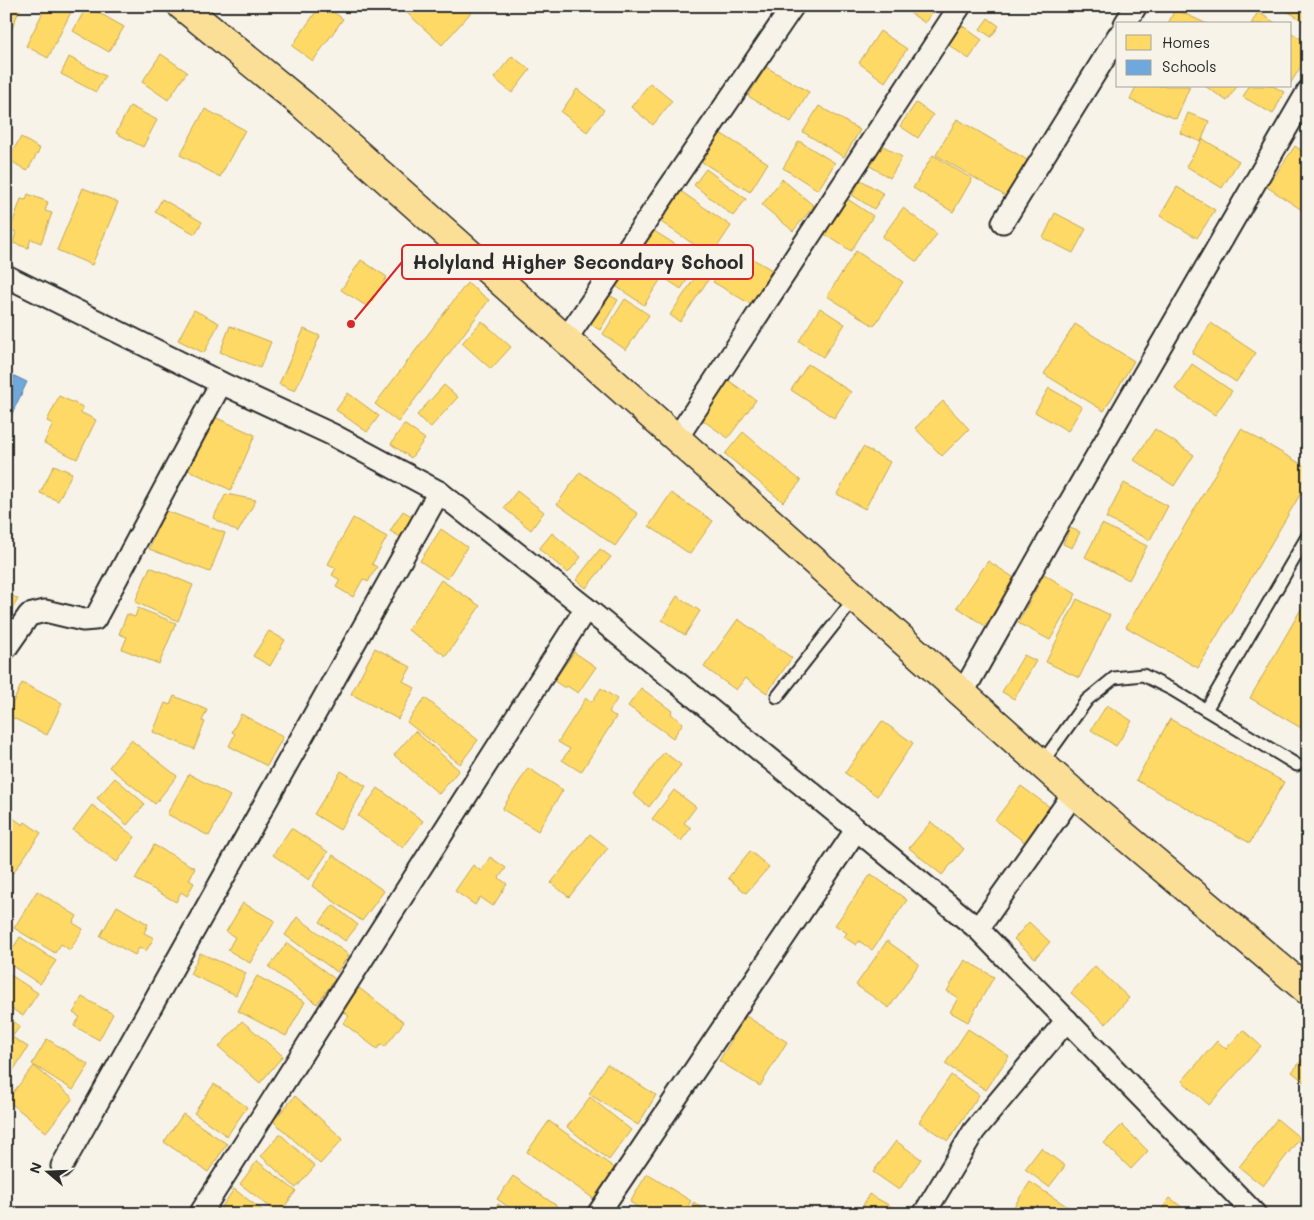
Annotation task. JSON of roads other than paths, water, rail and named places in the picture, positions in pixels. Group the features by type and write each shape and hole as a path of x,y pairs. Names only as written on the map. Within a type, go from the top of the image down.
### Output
{"main road":[{"path":"182,6 302,104 1041,764 1308,991"}],"street":[{"path":"566,339 793,6"},
{"path":"677,438 960,6"},
{"path":"1126,22 1136,6"},
{"path":"1003,222 1116,39"},
{"path":"962,694 1069,504 1308,91"},
{"path":"6,276 221,383 330,434 440,492 586,608 978,929 1255,1214"},
{"path":"6,648 29,614 45,611 83,620 95,619 221,383"},
{"path":"62,1166 440,492"},
{"path":"200,1214 586,608"},
{"path":"978,929 1074,792"},
{"path":"598,1214 856,830"},
{"path":"924,1214 974,1131 1067,1020"}],"lane":[{"path":"1206,710 1308,535"},
{"path":"777,696 855,598"},
{"path":"1041,764 1087,700 1114,678 1143,674 1297,765"}],"place":[{"name":"Holyland Higher Secondary School","path":"351,324"}]}
